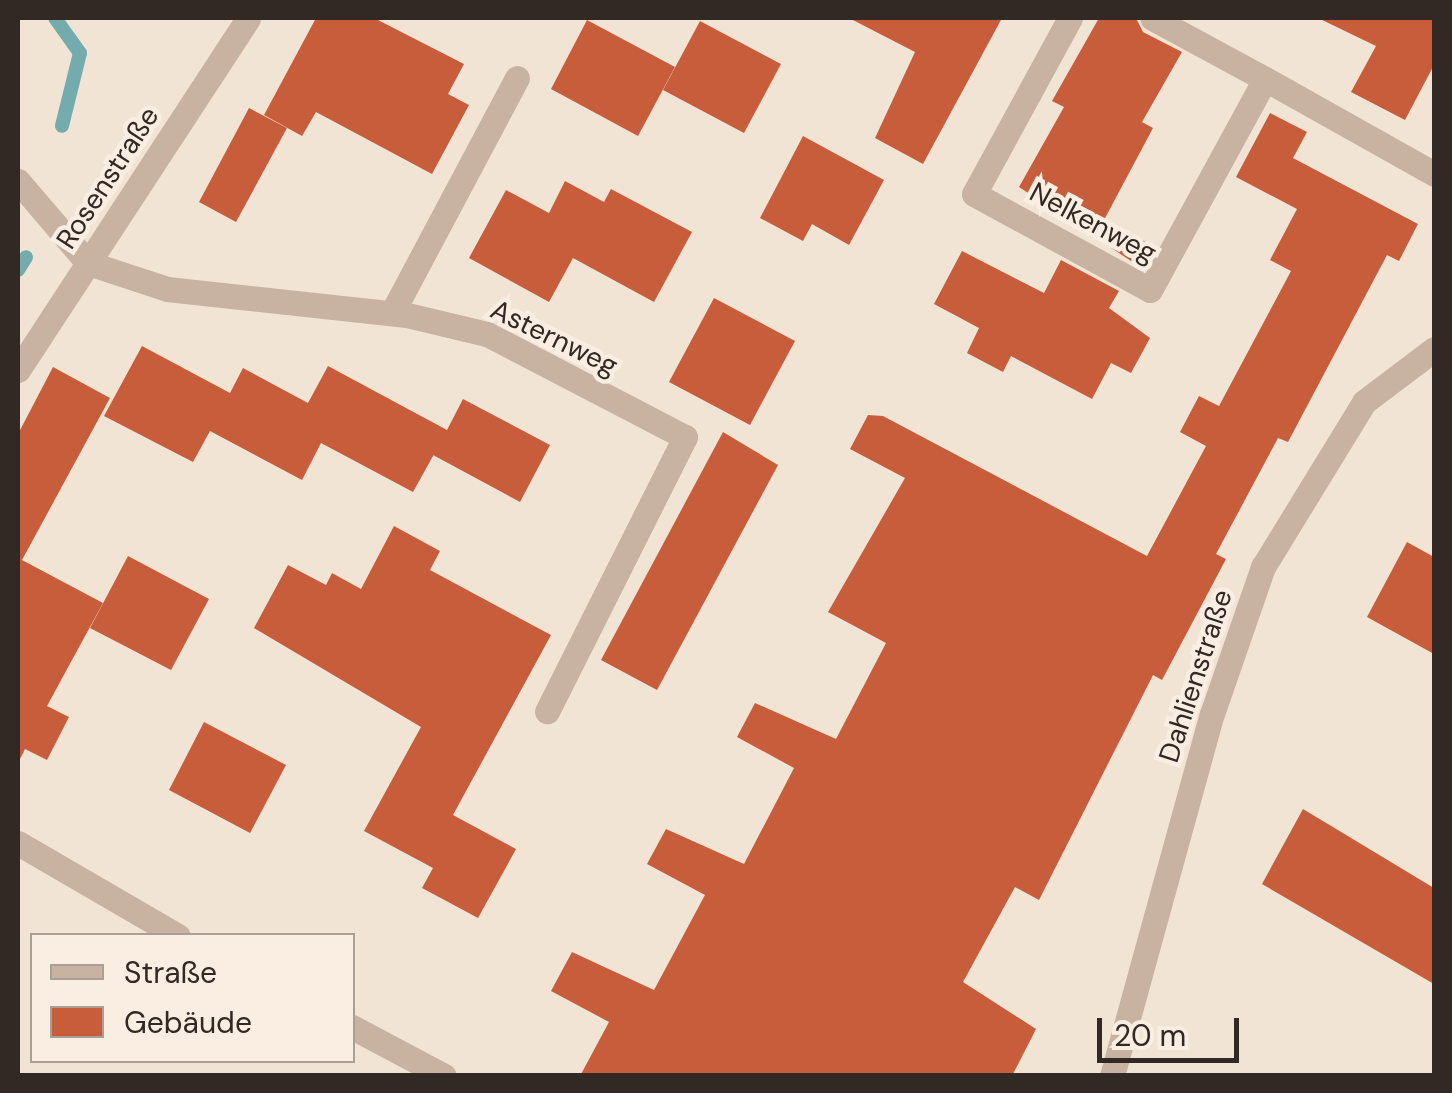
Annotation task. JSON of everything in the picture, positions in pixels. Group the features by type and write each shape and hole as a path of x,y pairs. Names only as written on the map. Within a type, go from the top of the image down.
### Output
{"street":[{"name":"Rosenstraße","path":"18,370 248,18"},
{"name":"Nelkenweg","path":"1070,18 974,194 1150,290 1265,79"},
{"path":"1152,18 1434,174"},
{"path":"392,313 516,78"},
{"path":"18,182 88,263"},
{"name":"Asternweg","path":"88,263 167,289 392,313 487,334 685,438 547,710"},
{"name":"Dahlienstraße","path":"1112,1076 1212,714 1263,567 1364,402 1434,348"},
{"path":"18,842 173,933"},
{"path":"355,1030 444,1076"}],"building":[{"path":"316,18 374,18 464,64 448,94 469,105 432,174 316,112 302,136 264,115"},
{"path":"849,18 1002,18 923,164 875,138 915,52"},
{"path":"1099,18 1136,18 1143,32 1182,52 1142,122 1153,128 1104,220 1146,242 1134,263 1019,187 1064,107 1052,101"},
{"path":"1318,18 1434,18 1434,65 1405,120 1351,92 1376,46"},
{"path":"587,20 675,67 638,136 551,89"},
{"path":"700,21 781,64 744,133 663,90"},
{"path":"249,108 287,128 236,222 199,202"},
{"path":"1270,113 1307,132 1293,158 1418,224 1399,261 1387,255 1288,442 1278,438 1216,554 1226,559 1162,680 1153,675 1039,900 1015,887 963,982 1036,1029 1012,1076 580,1076 609,1022 551,991 572,952 654,990 705,895 647,864 666,829 744,864 794,768 737,737 755,703 836,739 886,643 828,612 905,478 850,449 868,415 883,416 1147,556 1206,446 1180,432 1199,396 1219,406 1291,271 1270,260 1297,209 1236,177"},
{"path":"803,136 884,180 849,245 812,224 803,241 760,218"},
{"path":"565,181 604,202 611,189 692,232 654,302 573,258 549,302 469,258 506,190 549,213"},
{"path":"962,251 1044,293 1061,260 1119,291 1109,308 1150,338 1131,373 1111,363 1092,399 1011,356 1003,372 967,353 979,328 934,304"},
{"path":"714,298 795,341 750,425 669,382"},
{"path":"142,346 230,393 243,368 308,403 328,366 447,430 463,399 550,445 520,502 433,455 413,492 321,443 302,480 210,431 193,462 104,416"},
{"path":"53,367 110,398 22,560 103,603 47,706 69,717 47,760 25,749 18,763 18,434"},
{"path":"723,432 778,465 657,690 601,660"},
{"path":"394,526 440,551 430,570 551,635 453,815 516,849 478,918 422,888 433,868 364,831 421,727 254,628 288,565 326,585 332,573 361,589"},
{"path":"1407,542 1434,557 1434,654 1367,617"},
{"path":"128,556 209,599 171,670 90,628"},
{"path":"204,722 286,765 250,833 169,790"},
{"path":"1303,809 1434,888 1434,984 1262,884"}],"waterway":[{"path":"55,18 80,53 62,126"},
{"path":"18,270 26,257"}]}
